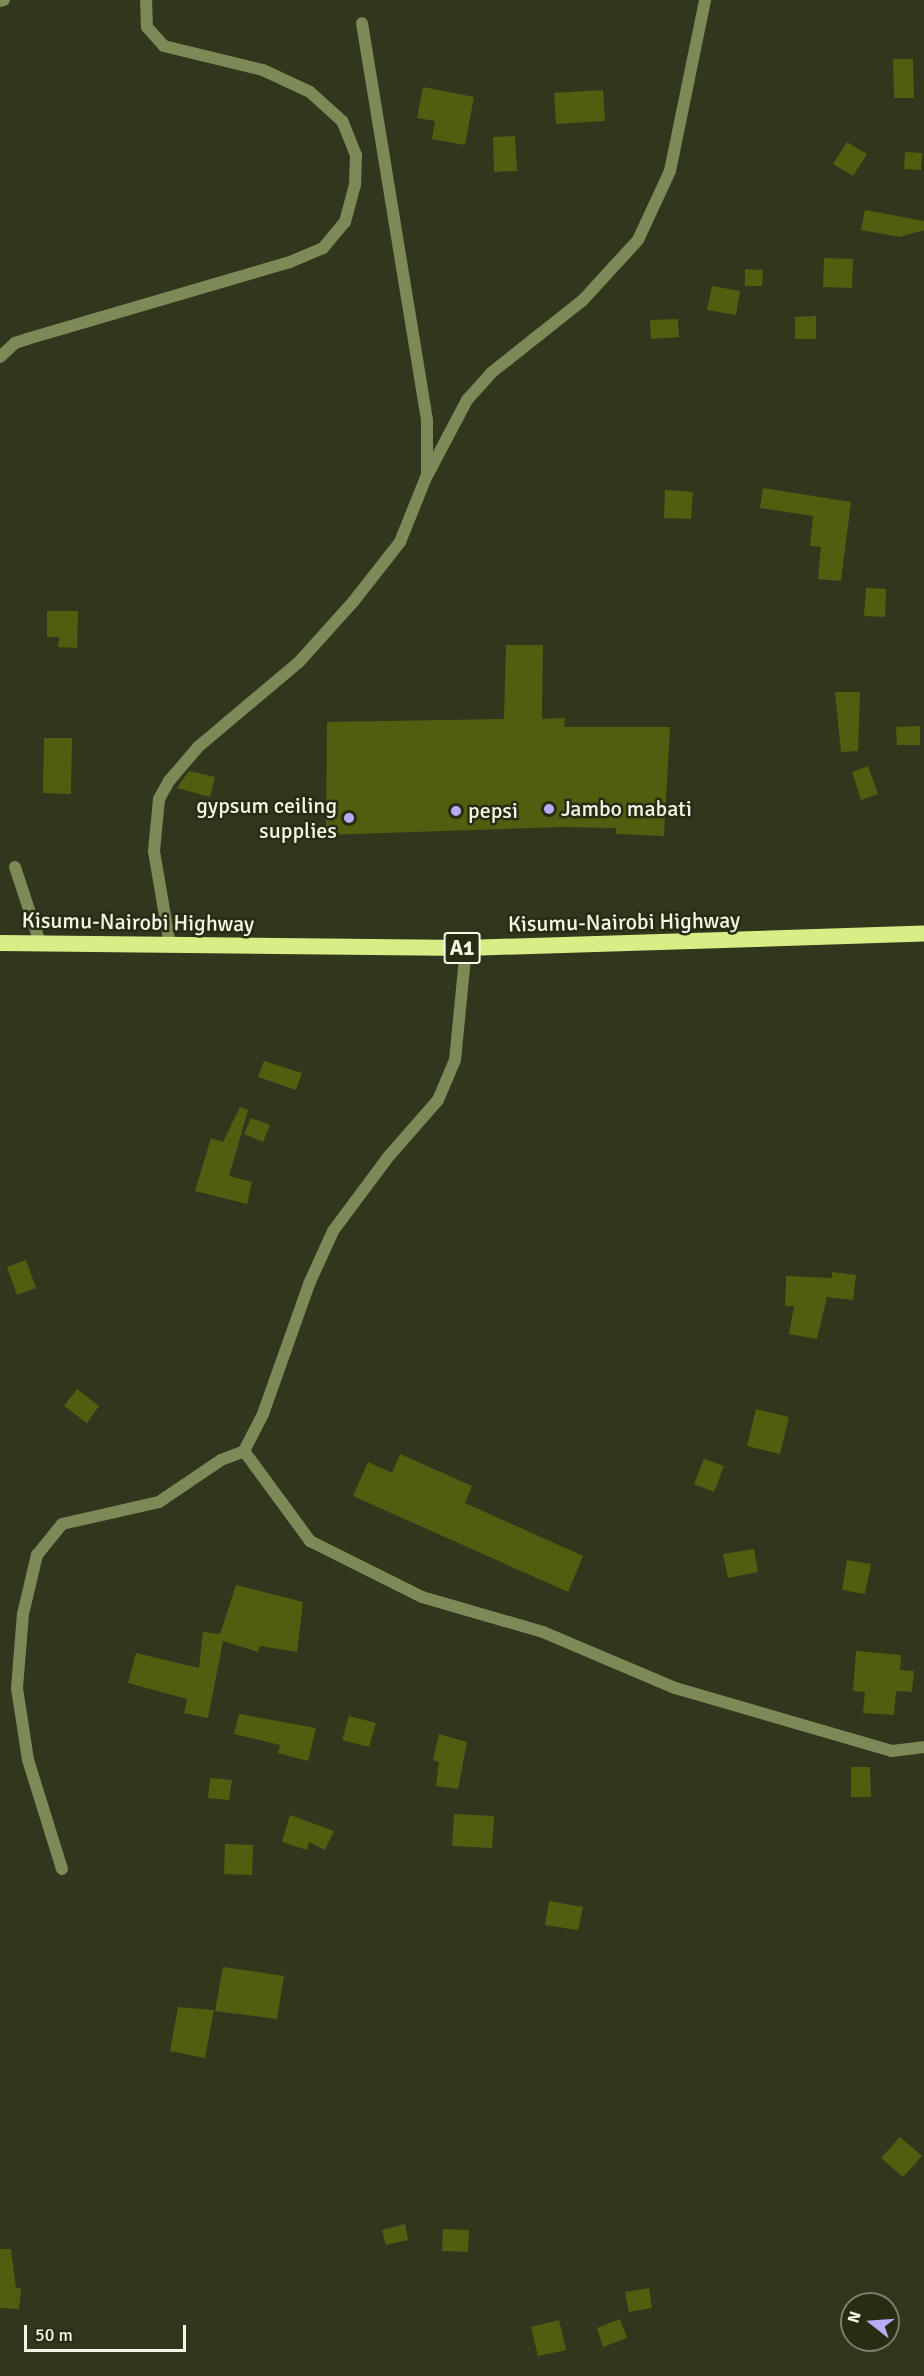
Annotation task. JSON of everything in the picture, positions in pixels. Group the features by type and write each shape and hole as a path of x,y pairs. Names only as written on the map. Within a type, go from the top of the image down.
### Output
{"highway":[{"name":"Kisumu-Nairobi Highway","path":"0,943 466,948 924,934"}],"street":[{"path":"0,357 15,343 27,339 290,262 323,248 345,222 355,185 356,155 342,121 310,92 263,70 164,46 147,27 146,0"},
{"path":"170,945 154,851 159,799 168,781 198,747 299,662 353,602 400,542 427,475 467,400 491,373 583,300 638,240 670,171 705,0"},
{"path":"362,23 422,385 427,420 427,475"},
{"path":"15,867 40,943"},
{"path":"62,1869 27,1760 17,1688 23,1614 37,1555 62,1524 159,1502 221,1460 244,1451 264,1414 309,1284 333,1231 389,1156 438,1100 455,1060 466,948"},
{"path":"244,1451 310,1541 422,1597 543,1632 675,1688 892,1751 924,1747"}],"building":[{"path":"893,59 913,59 914,98 894,98"},
{"path":"423,87 474,97 465,145 432,139 435,121 417,118"},
{"path":"603,90 605,121 556,124 554,93"},
{"path":"515,136 517,171 494,172 493,137"},
{"path":"847,142 867,154 853,176 833,164"},
{"path":"905,152 922,153 921,170 904,169"},
{"path":"865,210 924,221 924,230 900,237 861,230"},
{"path":"824,258 853,259 852,288 823,287"},
{"path":"745,269 763,270 762,286 745,286"},
{"path":"712,286 740,291 736,315 707,310"},
{"path":"816,316 816,339 795,339 795,317"},
{"path":"678,319 679,337 651,339 650,320"},
{"path":"763,488 851,502 841,581 818,579 821,547 810,546 813,516 760,508"},
{"path":"665,490 693,492 691,519 664,518"},
{"path":"866,588 886,589 885,617 864,616"},
{"path":"47,611 78,611 77,648 58,647 59,637 47,637"},
{"path":"506,645 543,645 542,719 565,718 564,727 670,727 664,836 616,834 616,828 563,827 326,835 327,722 504,719"},
{"path":"835,692 860,692 858,751 841,752"},
{"path":"920,726 920,745 897,745 896,727"},
{"path":"44,738 72,738 71,794 43,793"},
{"path":"868,766 878,794 861,800 852,772"},
{"path":"189,771 215,777 210,797 177,788"},
{"path":"264,1061 302,1073 296,1090 258,1077"},
{"path":"240,1107 248,1110 229,1176 252,1182 247,1204 195,1191 211,1138 223,1142"},
{"path":"251,1118 270,1125 263,1142 244,1134"},
{"path":"26,1260 36,1288 17,1295 7,1267"},
{"path":"832,1272 856,1275 853,1300 827,1297 817,1339 789,1334 794,1306 785,1306 786,1276 832,1278"},
{"path":"77,1389 99,1406 87,1423 64,1406"},
{"path":"756,1409 789,1417 780,1454 747,1446"},
{"path":"400,1454 472,1486 465,1503 583,1556 568,1592 353,1496 368,1462 392,1473"},
{"path":"704,1459 724,1466 714,1492 694,1484"},
{"path":"754,1549 758,1572 728,1578 723,1554"},
{"path":"847,1560 871,1564 865,1594 842,1590"},
{"path":"236,1585 303,1602 297,1652 260,1646 258,1652 223,1641 208,1718 184,1713 187,1699 128,1683 136,1653 199,1668 203,1632 220,1634"},
{"path":"856,1651 901,1655 900,1670 914,1671 912,1692 896,1691 894,1715 863,1713 865,1692 853,1691"},
{"path":"239,1714 316,1728 308,1761 278,1753 280,1745 234,1734"},
{"path":"349,1716 376,1723 369,1747 342,1740"},
{"path":"439,1734 467,1742 458,1789 436,1786 439,1762 433,1760"},
{"path":"851,1767 870,1767 871,1797 851,1797"},
{"path":"210,1778 232,1780 229,1800 208,1798"},
{"path":"454,1814 494,1816 492,1848 452,1846"},
{"path":"290,1815 334,1831 325,1850 309,1842 307,1850 282,1842"},
{"path":"225,1844 253,1845 252,1875 224,1874"},
{"path":"549,1901 583,1907 578,1930 545,1925"},
{"path":"223,1967 284,1976 277,2019 215,2011"},
{"path":"178,2007 214,2010 205,2058 170,2051"},
{"path":"900,2137 922,2156 903,2177 881,2158"},
{"path":"405,2224 408,2240 386,2245 382,2230"},
{"path":"443,2229 469,2230 468,2252 442,2251"},
{"path":"0,2249 11,2249 16,2288 21,2288 19,2309 0,2308"},
{"path":"649,2288 652,2308 629,2312 625,2292"},
{"path":"620,2319 627,2338 603,2347 597,2328"},
{"path":"559,2320 566,2350 538,2356 531,2327"}],"place":[{"name":"Jambo mabati","path":"549,809"},
{"name":"pepsi","path":"456,811"},
{"name":"gypsum ceiling supplies","path":"349,818"}]}
